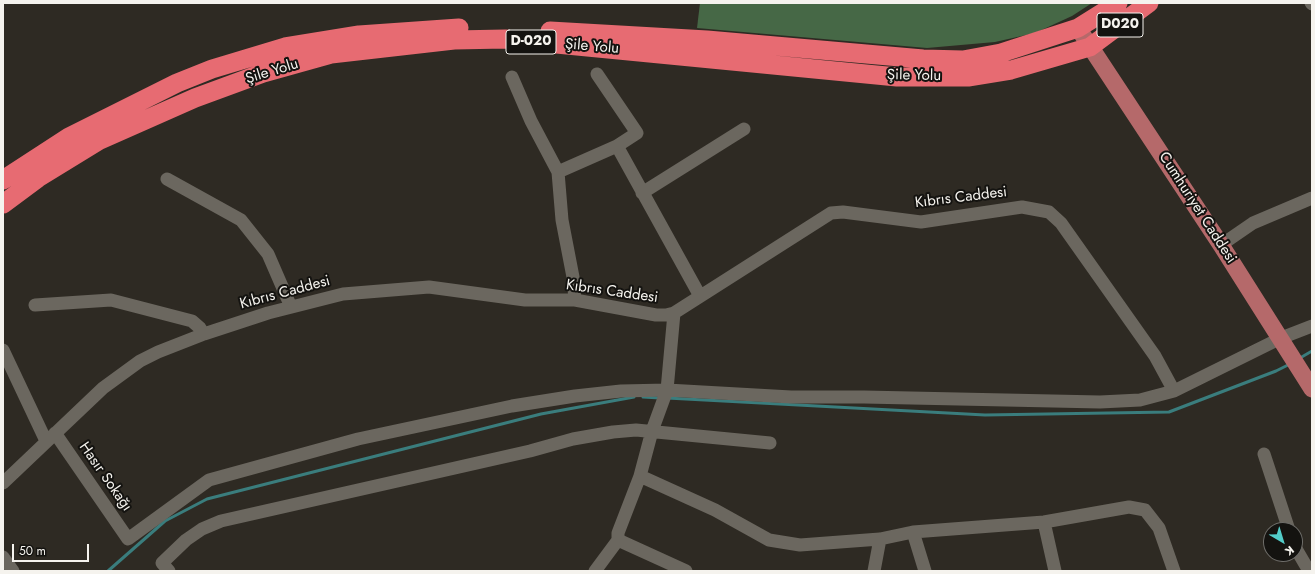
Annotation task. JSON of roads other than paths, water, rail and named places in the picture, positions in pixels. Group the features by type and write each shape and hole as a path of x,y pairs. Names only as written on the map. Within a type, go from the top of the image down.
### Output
{"highway":[{"name":"Şile Yolu","path":"3,180 70,137 177,83 212,69 286,47 359,35 485,27 707,40 923,60 963,60 1001,53 1078,28 1118,3"},
{"name":"Şile Yolu","path":"3,204 38,178 100,140 218,89 263,73 331,54 454,40 505,39 898,78 968,77 1011,70 1090,46 1149,3"}],"main road":[{"name":"Cumhuriyet Caddesi","path":"1078,28 1221,245 1312,389"}],"street":[{"path":"558,172 617,146 637,133 597,74"},
{"path":"512,77 531,121 558,172 562,220 573,278 575,300"},
{"path":"642,193 744,129"},
{"path":"617,146 700,296"},
{"path":"167,179 241,220 268,254 291,307"},
{"path":"1221,245 1253,223 1312,198"},
{"name":"Kıbrıs Caddesi","path":"3,483 51,437 121,374 158,352 204,334 291,307 343,294 410,288 446,288 525,300 575,300 656,315 674,312 761,259 831,213 843,212 921,222 1022,207 1041,209 1049,212 1061,223 1155,356 1174,391"},
{"path":"35,305 111,300 192,321 204,334"},
{"path":"595,571 618,540 618,533 640,476 652,431 668,390 674,312"},
{"path":"668,390 791,397 872,397 1100,402 1140,400 1174,391 1284,343 1312,326"},
{"name":"Hasır Sokağı","path":"3,350 51,437 128,539 209,480 358,439 512,406 575,396 621,391 668,390"},
{"path":"169,571 162,562 186,540 202,529 221,521 530,451 573,439 613,432 652,431 770,443"},
{"path":"1264,454 1286,522"},
{"path":"640,476 715,510 769,540 800,545 880,539 913,532 1044,522 1129,507 1145,510 1159,528 1174,571"},
{"path":"1044,522 1055,571"},
{"path":"913,532 925,571"},
{"path":"874,571 880,539"},
{"path":"618,540 686,571"},
{"path":"3,557 13,571"},
{"path":"1303,561 1309,571"}],"waterway":[{"path":"1300,358 1312,351"},
{"path":"667,398 985,415 1169,412 1276,371 1290,364"},
{"path":"108,571 165,521 207,499 541,414 634,397"},
{"path":"643,397 660,398"}]}
